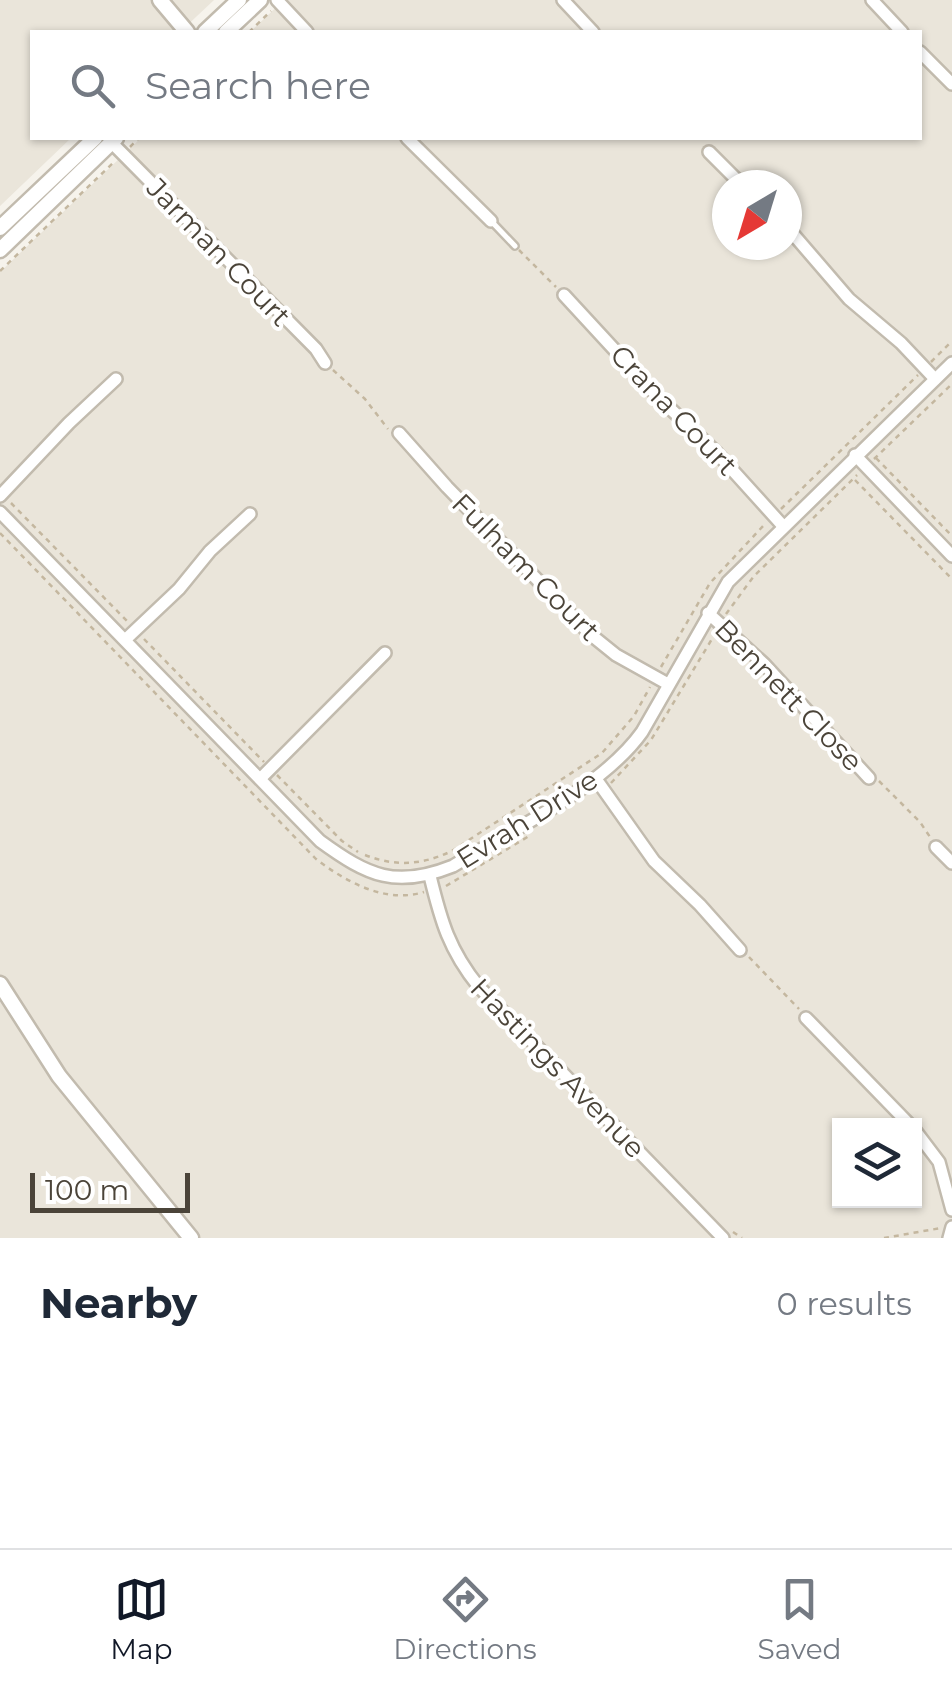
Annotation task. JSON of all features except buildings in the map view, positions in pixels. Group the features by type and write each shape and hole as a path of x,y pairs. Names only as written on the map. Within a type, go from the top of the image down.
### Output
{"street":[{"path":"160,0 185,30"},
{"path":"563,0 591,30"},
{"path":"872,0 900,30"},
{"path":"208,30 248,2"},
{"path":"227,30 248,2"},
{"path":"279,2 305,30"},
{"path":"922,54 952,84"},
{"path":"0,228 93,140"},
{"path":"409,140 491,221"},
{"path":"0,250 116,145"},
{"name":"Jarman Court","path":"116,145 326,363"},
{"path":"709,152 727,170"},
{"path":"802,244 850,299 934,379"},
{"name":"Crana Court","path":"564,296 783,526"},
{"name":"Evrah Drive","path":"0,512 125,640 265,773 320,842 353,866 394,880 430,876 599,784 636,741 728,582 952,363"},
{"path":"1,495 68,423 116,379"},
{"name":"Fulham Court","path":"399,433 446,488 590,634 616,655 668,684"},
{"path":"855,455 952,556"},
{"path":"125,640 250,514"},
{"name":"Bennett Close","path":"708,613 764,664 869,778"},
{"path":"265,773 385,653"},
{"path":"599,784 654,861 740,950"},
{"path":"936,847 952,863"},
{"name":"Hastings Avenue","path":"430,876 443,928 456,959 478,988 723,1238"},
{"path":"0,984 59,1076 191,1238"},
{"path":"806,1018 904,1118"},
{"path":"922,1136 939,1162 952,1210"},
{"path":"948,1238 952,1229"}],"lane":[{"path":"491,221 515,246"}],"path":[{"path":"251,30 279,2"},
{"path":"0,271 116,145"},
{"path":"515,246 564,296"},
{"path":"1,495 135,630 265,773 342,842 360,854 388,863 421,863 452,851 602,753 634,716 710,584 774,515 952,342"},
{"path":"326,363 366,399 386,429 399,433"},
{"path":"599,784 632,764 651,740 735,598 754,576 952,384"},
{"path":"875,457 952,536"},
{"path":"854,478 952,579"},
{"path":"0,533 316,859 353,883 380,892 411,896 433,890"},
{"path":"869,778 884,783 920,822 936,847"},
{"path":"446,898 445,887 541,828"},
{"path":"740,950 806,1018"},
{"path":"725,1224 742,1238"},
{"path":"884,1238 938,1227 952,1229"}],"shaded area":[{"path":"0,0 214,0 182,30 30,30 30,140 69,140 0,206"},
{"path":"284,0 952,0 952,1238 0,1238 0,272 139,140 922,140 922,30 252,30"}]}
